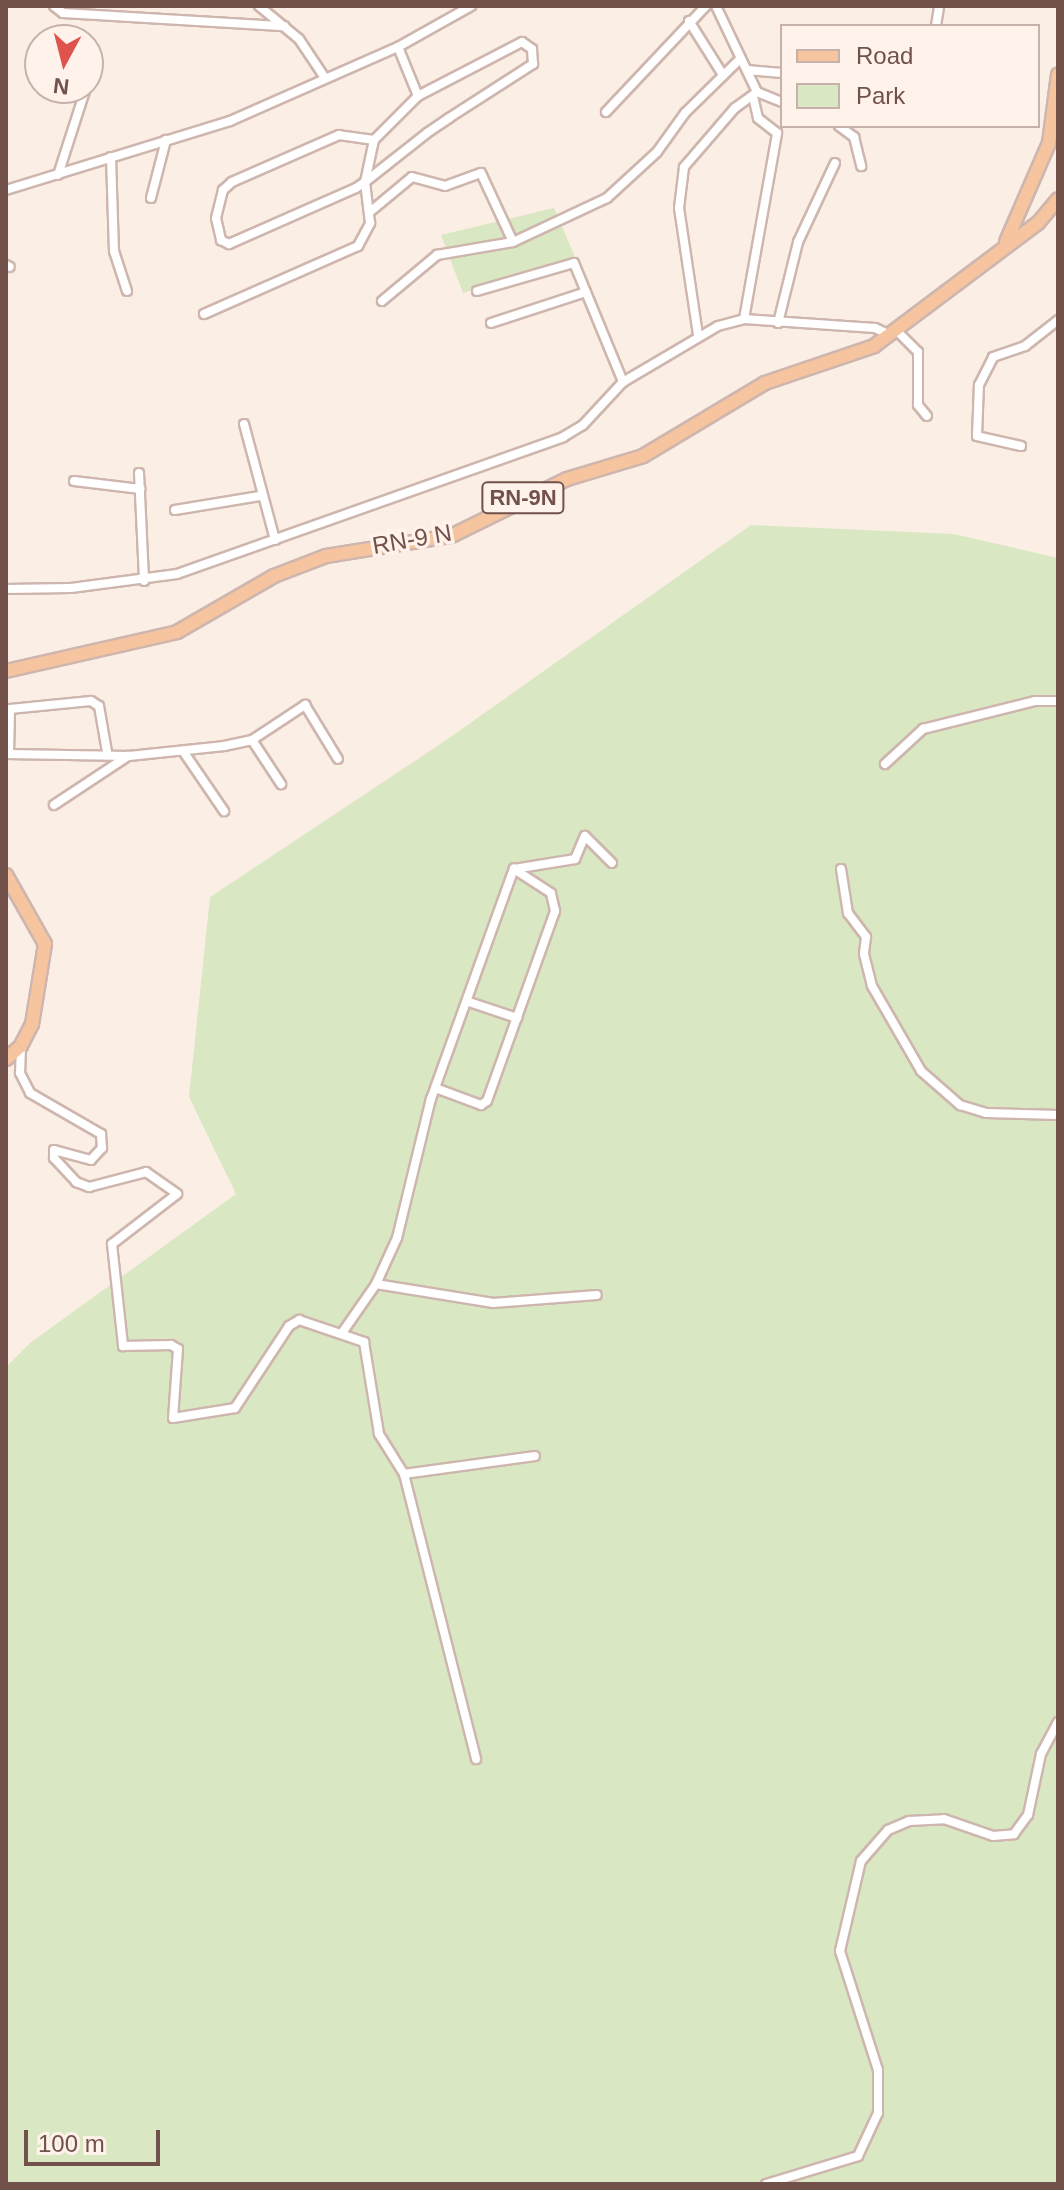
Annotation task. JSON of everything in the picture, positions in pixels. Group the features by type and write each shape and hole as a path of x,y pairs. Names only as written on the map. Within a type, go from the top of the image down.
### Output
{"main road":[{"name":"RN-9N","path":"1005,245 1042,166 1058,75"},
{"name":"RN-9N","path":"1005,245 1038,223 1058,199"},
{"name":"RN-9 N","path":"6,671 177,632 274,576 326,556 451,536 567,479 643,456 765,383 853,357 893,333 1005,245"},
{"path":"6,875 45,944 41,985 21,1046 6,1059"}],"street":[{"path":"54,6 63,13 285,26"},
{"path":"259,6 285,26 325,78"},
{"path":"6,190 230,121 398,47 471,6"},
{"path":"606,112 706,6"},
{"path":"716,6 747,70 755,94 758,118 777,133 744,319"},
{"path":"689,21 723,75"},
{"path":"371,211 365,182 374,140 418,96 499,50 522,42 532,49 533,64 524,74 449,118 365,182 238,241 221,240 216,218 223,190 232,182 339,135 374,140"},
{"path":"398,47 418,96"},
{"path":"382,301 437,255 513,242 611,194 741,58"},
{"path":"747,70 780,73"},
{"path":"755,94 780,101"},
{"path":"698,335 679,208 684,167 735,108 755,94"},
{"path":"58,175 81,104"},
{"path":"842,128 854,137 861,166"},
{"path":"151,198 166,140"},
{"path":"111,157 114,251 127,291"},
{"path":"778,323 798,242 835,163"},
{"path":"204,314 358,246 371,211 412,177 445,186 481,173 513,242"},
{"path":"477,291 573,262 623,382"},
{"path":"491,323 586,292"},
{"path":"6,589 144,581 275,540 563,437 623,382 698,335 744,319 875,328 893,333 918,352 918,405 927,416"},
{"path":"1021,446 977,436 979,385 993,357 1025,346 1058,320"},
{"path":"244,424 260,496 275,540"},
{"path":"139,473 144,581"},
{"path":"74,481 141,489"},
{"path":"175,510 260,496"},
{"path":"107,752 99,706 91,701 10,709 7,754 107,752 129,756 252,740 305,705 338,759"},
{"path":"885,764 923,729 1035,701 1058,701"},
{"path":"252,740 281,784"},
{"path":"183,751 224,811"},
{"path":"54,805 129,756"},
{"path":"514,869 575,859 585,836 612,863"},
{"path":"342,1333 376,1284 397,1238 431,1099 438,1089 514,869"},
{"path":"438,1089 485,1104 557,904 551,893 514,869"},
{"path":"841,869 848,913 866,937 864,954 872,986 921,1071 960,1105 986,1113 1058,1115"},
{"path":"469,1002 517,1018"},
{"path":"21,1046 20,1073 30,1093 101,1134 102,1148 91,1160 54,1150 54,1158 76,1182 89,1187 146,1172 177,1194 112,1244 123,1346 171,1345 178,1349 173,1418 235,1408 289,1326 299,1320 364,1342 379,1434 404,1474 476,1759"},
{"path":"376,1284 493,1303 597,1295"},
{"path":"404,1474 535,1456"},
{"path":"766,2184 858,2156 878,2113 878,2070 840,1951 861,1861 888,1830 909,1821 944,1819 993,1836 1014,1834 1028,1815 1041,1754 1058,1722"}],"green space":[{"path":"554,208 576,259 463,293 441,235"},
{"path":"751,525 954,534 1058,558 1058,2184 6,2184 6,1367 30,1343 236,1194 189,1097 210,897 439,745"}]}
